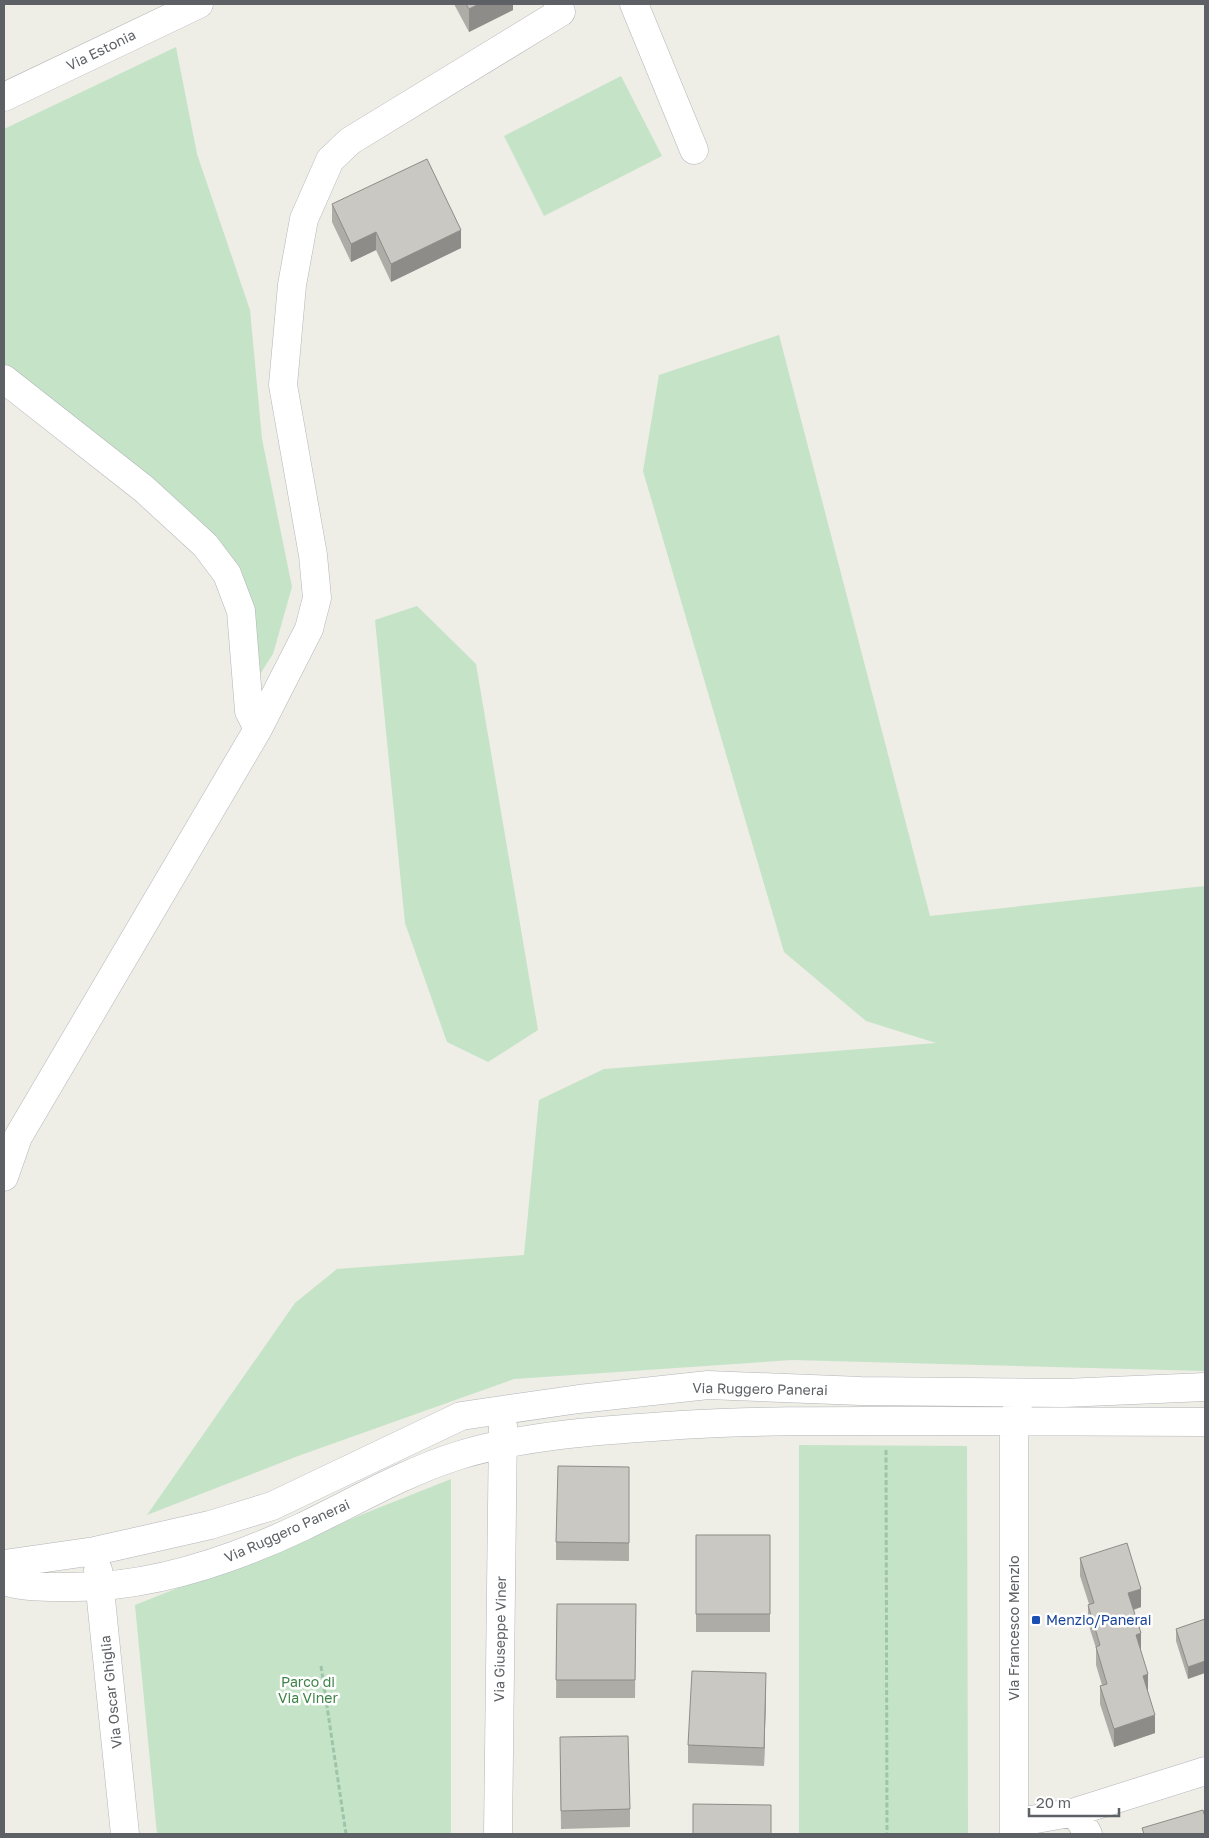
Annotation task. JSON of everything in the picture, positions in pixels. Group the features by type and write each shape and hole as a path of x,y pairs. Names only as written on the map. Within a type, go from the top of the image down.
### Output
{"street":[{"name":"Via Estonia","path":"4,97 199,4"},
{"path":"4,1177 18,1138 258,729 309,629 317,598 313,555 284,385 292,286 304,219 330,160 350,141 561,12 558,4"},
{"path":"634,4 694,150"},
{"path":"4,379 144,489 206,545 227,574 241,611 249,711 258,729"},
{"name":"Via Ruggero Panerai","path":"4,1564 95,1551 210,1525 272,1506 461,1416 578,1400 708,1386 861,1391 1020,1393 1205,1387"},
{"path":"1014,1422 1020,1393"},
{"path":"503,1411 503,1444"},
{"name":"Via Ruggero Panerai","path":"4,1581 21,1587 101,1587 167,1576 227,1559 300,1528 408,1476 457,1456 503,1444 558,1436 720,1422 1205,1422"},
{"name":"Via Francesco Menzio","path":"1014,1422 1014,1829"},
{"name":"Via Giuseppe Viner","path":"498,1834 503,1444"},
{"name":"Via Oscar Ghiglia","path":"95,1551 101,1587 125,1834"},
{"path":"1014,1829 1082,1823 1205,1770"}],"path":[{"path":"886,1421 887,1834"},
{"path":"320,1666 346,1834"}],"green space":[{"path":"176,47 197,154 250,310 262,439 292,587 273,654 256,680 235,578 4,368 4,129"},
{"path":"621,76 662,156 544,216 504,136"},
{"path":"779,335 930,916 1205,886 1205,1371 792,1360 514,1379 298,1456 147,1515 295,1303 337,1269 524,1255 539,1100 604,1069 936,1043 866,1021 784,952 643,471 659,375"},
{"path":"417,606 476,664 538,1030 488,1062 447,1042 405,923 375,620"},
{"path":"799,1445 967,1446 968,1834 799,1834"},
{"name":"Parco di Via Viner","path":"451,1479 451,1834 157,1834 135,1605"}],"building":[{"path":"466,4 479,4 469,9"},
{"path":"427,159 461,230 391,264 376,232 351,244 332,204"},
{"path":"558,1466 629,1467 629,1543 556,1542"},
{"path":"696,1535 770,1535 770,1614 696,1614"},
{"path":"1127,1543 1141,1589 1128,1593 1141,1633 1136,1635 1148,1674 1143,1676 1155,1715 1114,1729 1100,1686 1107,1684 1096,1647 1100,1645 1088,1605 1094,1603 1080,1558"},
{"path":"557,1604 636,1604 635,1680 556,1680"},
{"path":"1205,1619 1205,1661 1188,1667 1176,1629"},
{"path":"692,1671 766,1673 764,1748 688,1745"},
{"path":"628,1736 630,1809 561,1811 560,1737"},
{"path":"693,1804 771,1805 771,1834 693,1834"},
{"path":"1203,1810 1205,1834 1144,1834 1142,1828"}],"place":[{"name":"Menzio/Panerai","path":"1036,1620"}]}
